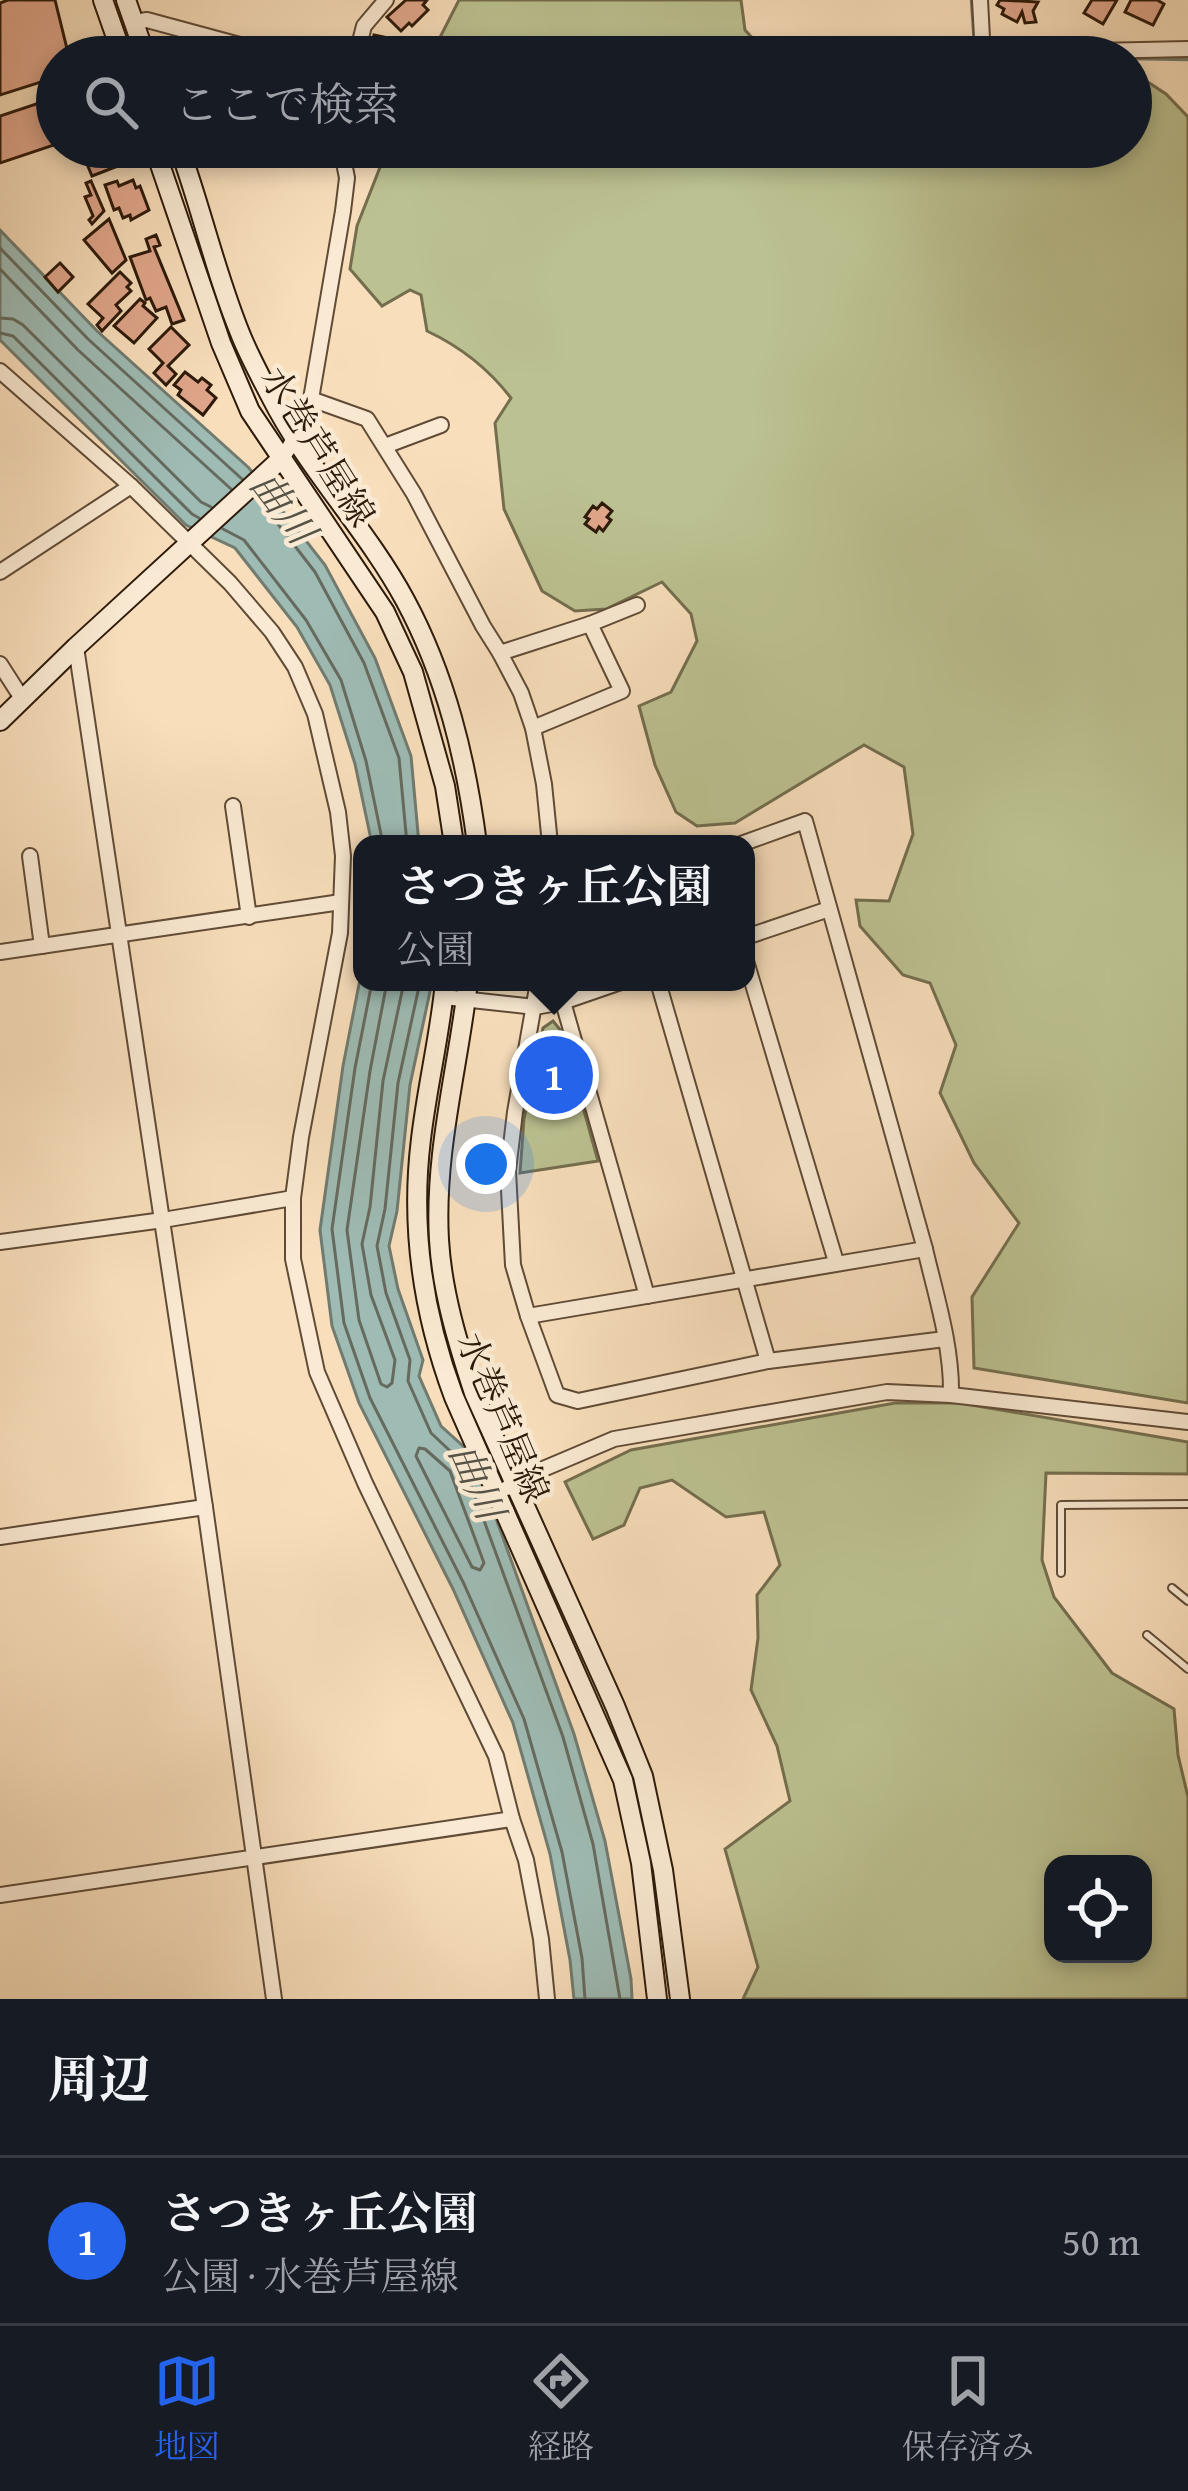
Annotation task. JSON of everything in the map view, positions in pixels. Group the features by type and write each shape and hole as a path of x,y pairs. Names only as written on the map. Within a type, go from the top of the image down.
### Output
{"main road":[{"path":"103,0 116,36"},
{"path":"126,0 139,36"},
{"name":"水巻芦屋線","path":"160,168 221,343 274,465 386,612 413,672 445,786 453,835"},
{"name":"水巻芦屋線","path":"186,168 241,337 295,442 405,600 435,667 469,781 476,835"},
{"path":"0,721 274,465"},
{"name":"水巻芦屋線","path":"445,991 417,1189 424,1297 454,1397 507,1488 615,1706 643,1776 663,1870 680,1999"},
{"name":"水巻芦屋線","path":"467,991 443,1142 439,1240 460,1350 474,1394 623,1780 640,1863 657,1999"}],"street":[{"path":"361,36 386,0"},
{"path":"980,0 982,36"},
{"path":"134,22 147,20 197,36"},
{"path":"1152,51 1188,50"},
{"path":"274,465 295,442 311,399 344,211 345,168"},
{"path":"0,370 193,540 272,632 295,667 315,714 338,812 343,856 340,933 292,1198 293,1259 317,1372 496,1756 526,1860 548,1999"},
{"path":"311,399 367,419 414,494 520,693 533,728 549,835"},
{"path":"385,446 441,425"},
{"path":"0,572 131,486"},
{"path":"500,653 637,605"},
{"path":"533,728 622,691 590,624"},
{"path":"76,647 274,1999"},
{"path":"0,664 23,700"},
{"path":"233,806 249,917"},
{"path":"755,839 805,821 925,1249 945,1339 951,1395"},
{"path":"30,856 42,946"},
{"path":"0,952 341,902"},
{"path":"755,934 829,909"},
{"path":"467,991 535,1007 595,991"},
{"path":"537,991 508,1171 513,1265 557,1395 578,1401 768,1360 945,1339"},
{"path":"661,991 768,1360"},
{"path":"755,991 836,1262"},
{"path":"563,1002 647,1296"},
{"path":"0,1242 292,1198"},
{"path":"528,1316 925,1249"},
{"path":"507,1488 614,1439 887,1392 1188,1422"},
{"path":"0,1537 205,1507"},
{"path":"0,1895 512,1819"}],"lane":[{"path":"1061,1573 1061,1505 1188,1504"},
{"path":"1172,1588 1188,1601"},
{"path":"1147,1635 1188,1670"}],"green space":[{"path":"459,0 741,0 745,30 751,36 441,36"},
{"path":"1152,85 1188,117 1188,1403 974,1368 972,1297 1019,1223 974,1163 940,1093 956,1045 930,983 903,975 860,926 856,900 889,901 913,834 904,767 864,745 735,823 697,826 676,812 655,765 639,706 671,692 697,641 691,614 662,582 606,609 575,611 542,591 504,509 495,423 511,398 473,359 427,331 421,295 410,290 382,306 350,269 357,226 380,168 1152,168"},
{"path":"553,1021 562,1032 598,1161 520,1173 524,1119 543,1028"},
{"path":"895,1403 960,1403 1188,1442 1188,1474 1046,1473 1042,1560 1054,1597 1112,1673 1174,1709 1188,1797 1188,1999 743,1999 758,1967 725,1849 790,1801 777,1746 751,1690 758,1638 757,1595 780,1565 764,1512 726,1517 672,1480 640,1488 624,1525 593,1539 565,1482 631,1450"}],"water":[{"path":"0,230 97,331 249,468 325,565 375,658 411,756 418,835 370,835 355,764 330,685 297,627 235,548 186,525 0,340"},
{"name":"曲川","path":"358,991 430,991 410,1085 389,1246 398,1289 423,1360 419,1376 441,1426 473,1455 574,1734 605,1841 632,1999 574,1999 550,1854 513,1723 453,1589 359,1403 332,1326 320,1230"}],"building":[{"path":"55,0 64,36 36,36 36,84 0,95 0,3"},
{"path":"406,0 427,0 423,5 428,10 401,31 387,17"},
{"path":"1000,0 1038,2 1033,11 1036,22 1025,23 1022,12 1017,22 1002,14 1004,9 997,5"},
{"path":"1092,0 1117,0 1103,24 1084,13"},
{"path":"1131,0 1164,4 1153,25 1125,12"},
{"path":"36,104 36,151 0,163 0,116"},
{"path":"89,168 113,168 92,176"},
{"path":"133,180 149,210 131,220 130,215 123,218 119,208 114,210 105,185"},
{"path":"91,181 104,211 92,224 85,197 91,195 86,183"},
{"path":"109,219 126,260 112,273 84,240"},
{"path":"156,235 160,245 154,247 184,320 172,324 166,307 156,311 150,298 146,300 130,257 150,251 146,239"},
{"path":"60,263 73,277 58,292 45,277"},
{"path":"120,272 131,283 127,287 131,291 116,305 121,311 102,331 97,325 103,318 88,304"},
{"path":"140,299 157,318 134,343 114,326"},
{"path":"171,327 189,345 168,366 176,374 166,385 154,373 163,363 149,349"},
{"path":"185,372 211,385 207,390 216,398 203,415 178,395 181,390 174,385"},
{"path":"602,503 612,511 607,517 611,520 596,532 585,524 589,519 585,517"}],"waterway":[{"path":"972,0 975,36"},
{"path":"1152,58 1188,59"}],"place":[{"name":"さつきヶ丘公園","path":"554,1075"}]}
